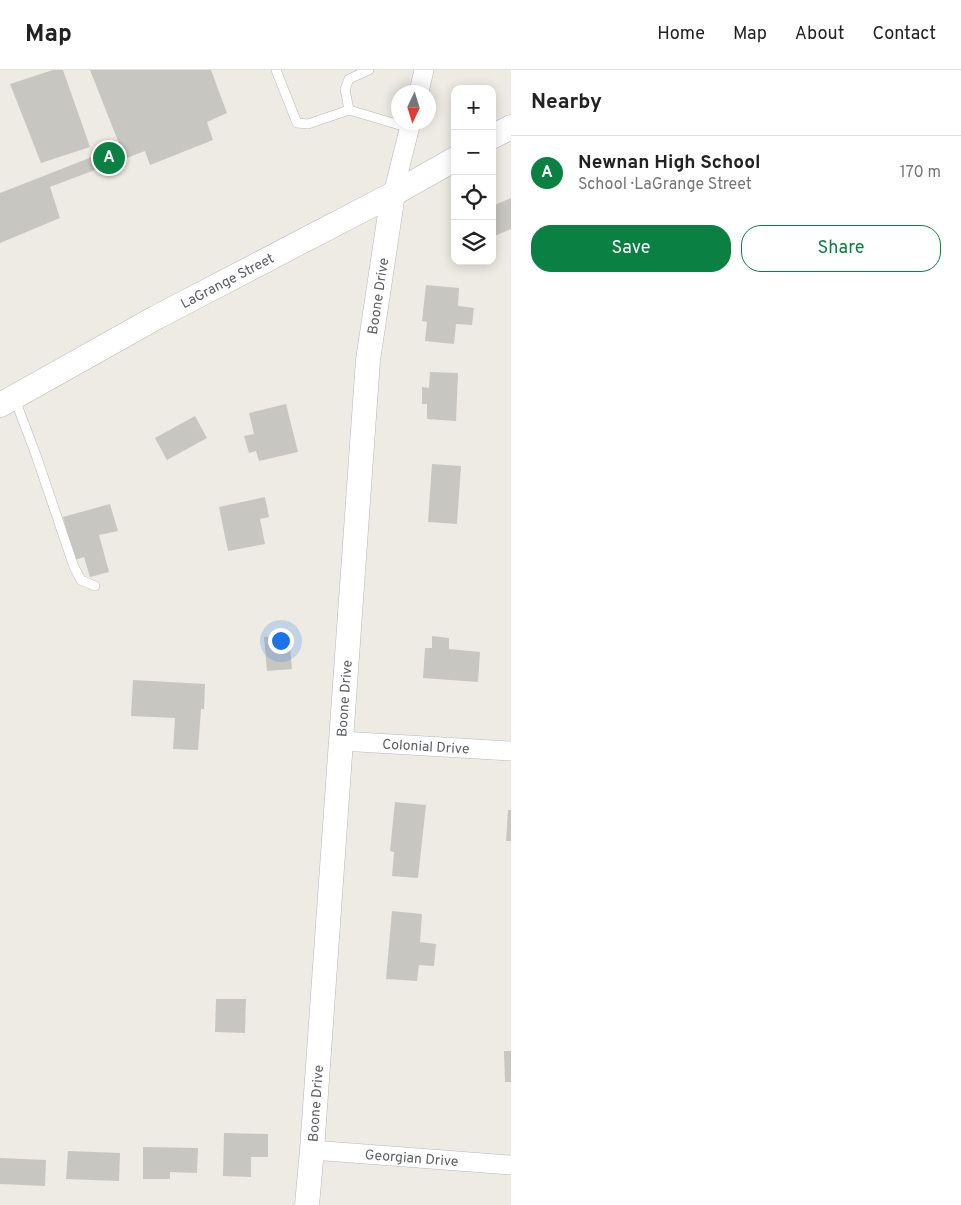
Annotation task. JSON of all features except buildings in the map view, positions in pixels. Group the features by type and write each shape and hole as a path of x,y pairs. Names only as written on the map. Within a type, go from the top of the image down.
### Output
{"street":[{"path":"421,85 424,70"},
{"path":"496,135 511,127"},
{"path":"393,194 409,130"},
{"name":"LaGrange Street","path":"7,401 157,317 393,194 451,161"},
{"name":"Boone Drive","path":"307,1205 368,360 393,194"},
{"name":"Colonial Drive","path":"341,741 511,751"},
{"name":"Georgian Drive","path":"312,1150 511,1165"}],"lane":[{"path":"276,70 297,123 308,124 349,110 391,120"},
{"path":"349,110 345,89 348,80 368,70"},
{"path":"7,401 36,455 74,567 81,580 95,586"}],"place":[{"name":"Newnan High School","path":"109,158"}]}
